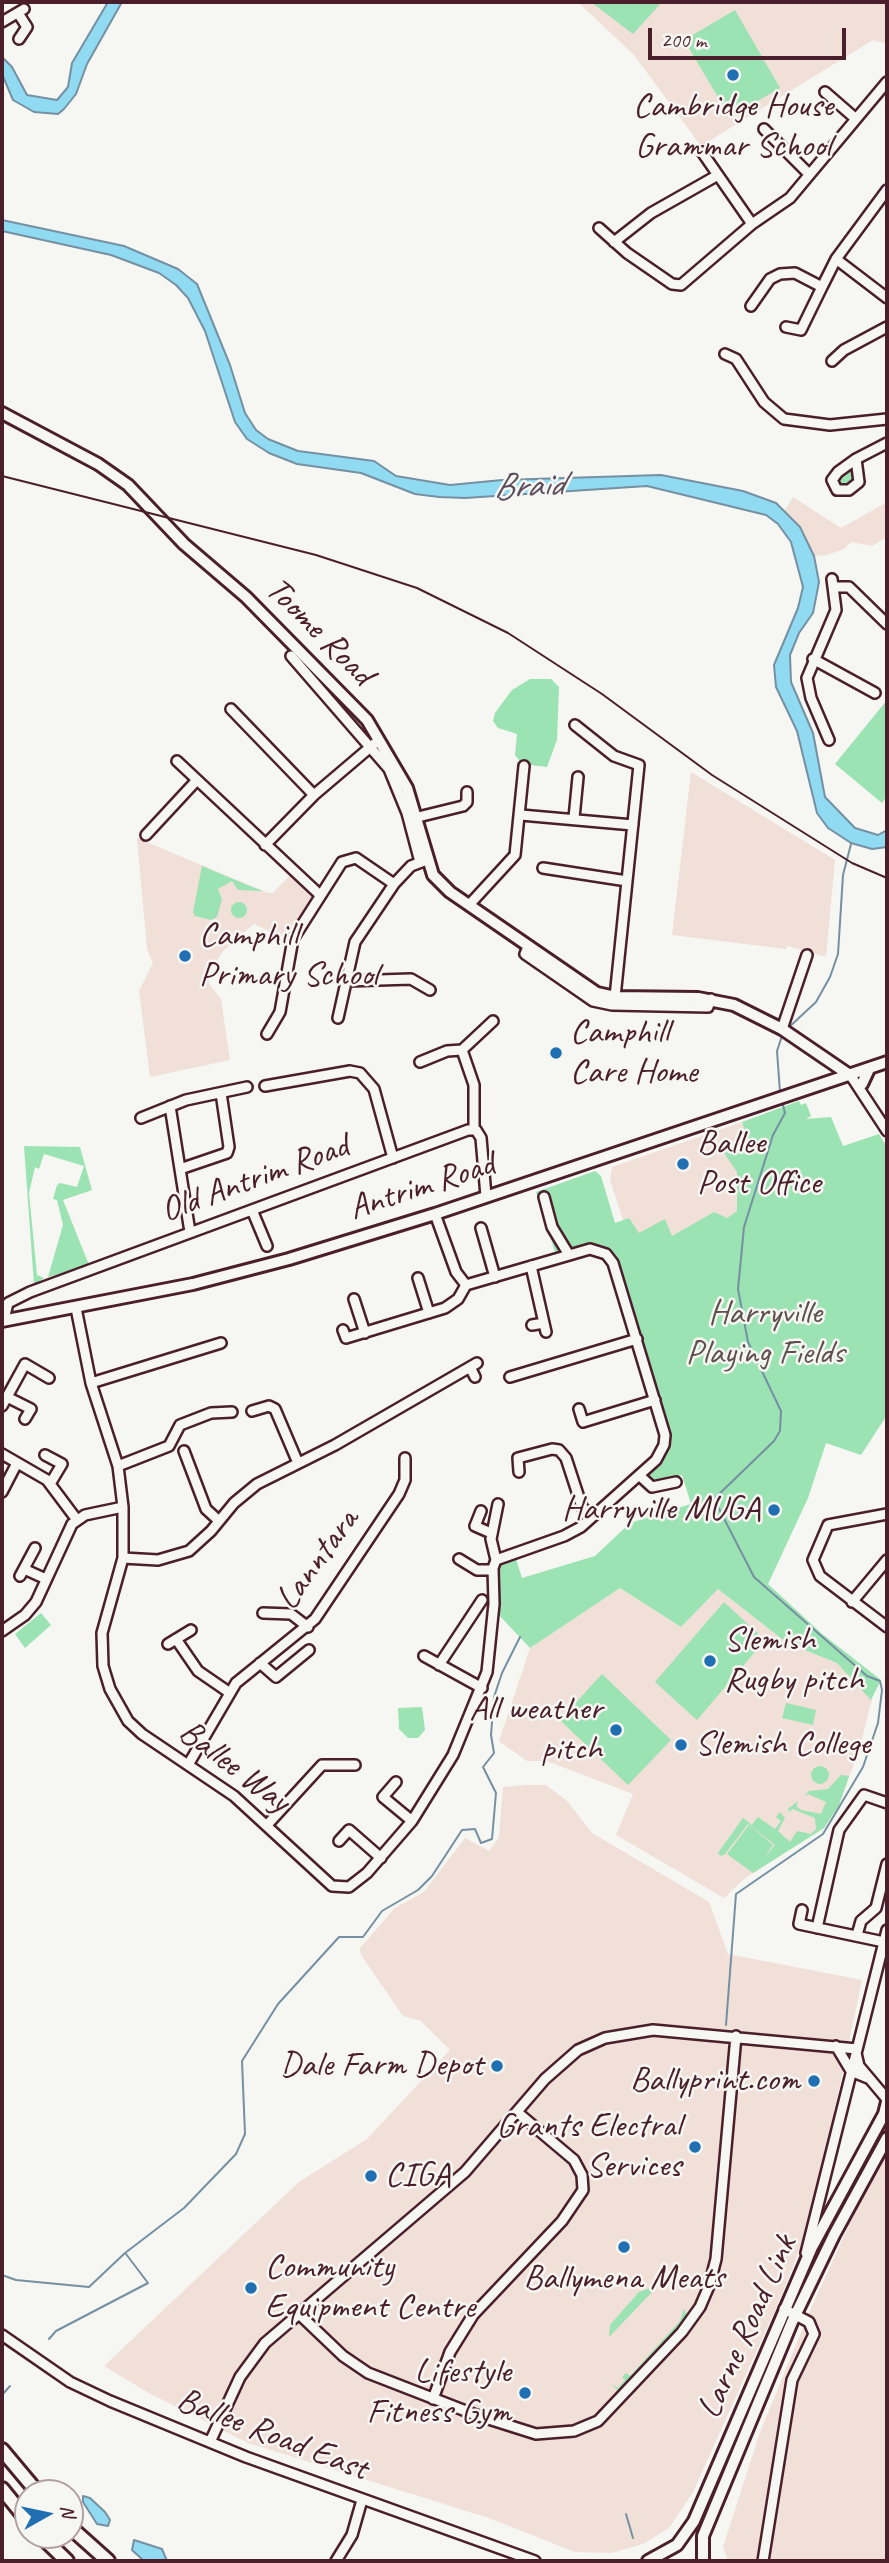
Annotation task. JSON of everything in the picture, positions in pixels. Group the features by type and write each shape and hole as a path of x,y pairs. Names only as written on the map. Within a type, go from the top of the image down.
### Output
{"highway":[{"path":"2,2450 26,2479"},
{"path":"2,2490 14,2504"},
{"path":"84,2540 108,2561"}],"main road":[{"name":"Toome Road","path":"2,412 105,468 136,492 184,544 293,643 367,720 407,788 418,817 424,861 441,884 595,997 711,999 734,1005 784,1030 851,1076"},
{"name":"Antrim Road","path":"3,1321 227,1275 435,1214 887,1062"},
{"path":"864,1089 869,1069"},
{"name":"Larne Road Link","path":"648,2561 677,2545 694,2521 784,2309 884,2115 887,2098"},
{"name":"Larne Road Link","path":"703,2561 703,2536 795,2314 887,2138"}],"street":[{"path":"2,22 21,11 27,27 19,39"},
{"path":"599,229 672,284 681,285 752,224 790,198 887,82"},
{"path":"825,92 856,119"},
{"path":"764,129 809,174"},
{"path":"702,152 752,224"},
{"path":"614,242 652,213 718,175"},
{"path":"786,327 801,330 836,259 887,190"},
{"path":"836,259 887,298"},
{"path":"751,306 770,279 780,274 795,273 822,287"},
{"path":"832,361 844,350 887,327"},
{"path":"725,354 736,359 764,402 784,419 830,425 887,419"},
{"path":"856,460 887,443"},
{"path":"829,740 830,726 809,688 807,678 836,610 834,583 849,587 887,624"},
{"name":"Toome Road","path":"291,656 389,769 424,861"},
{"path":"813,659 869,694"},
{"path":"231,709 314,795"},
{"path":"575,725 614,756 639,765 615,997"},
{"path":"265,845 314,795 380,738"},
{"path":"177,761 320,895"},
{"path":"468,905 515,855 524,766"},
{"path":"574,818 578,777"},
{"path":"146,835 197,780"},
{"path":"418,817 463,806 467,802 467,792"},
{"path":"521,815 633,825"},
{"path":"267,1034 280,1012 293,939 342,862 349,857 360,860 394,884"},
{"path":"338,1018 355,942 394,884 407,869 424,861"},
{"path":"543,868 628,881"},
{"path":"784,1030 807,955"},
{"path":"346,981 411,979 430,990"},
{"name":"Toome Road","path":"595,997 612,1005 708,1007 711,999"},
{"path":"420,1062 447,1051 462,1050 489,1024 494,1035"},
{"path":"462,1050 473,1076 476,1105 474,1129 481,1138 486,1196"},
{"path":"265,1086 350,1071 359,1073 374,1090 393,1158"},
{"path":"851,1076 864,1089 887,1131"},
{"path":"141,1118 170,1106 247,1087"},
{"path":"180,1169 227,1153 229,1147 221,1093"},
{"path":"170,1106 190,1232"},
{"name":"Old Antrim Road","path":"3,1321 5,1308 18,1297 474,1129"},
{"path":"548,1203 552,1227 569,1255"},
{"path":"252,1210 267,1245"},
{"path":"435,1214 456,1272 466,1285"},
{"path":"481,1228 495,1277"},
{"path":"343,1330 346,1338 429,1313 450,1305 466,1285 569,1255 593,1249 610,1258 664,1432 664,1445 656,1460 640,1476 568,1535 496,1559 491,1533 498,1504"},
{"path":"531,1266 545,1327 533,1325"},
{"path":"418,1278 429,1313"},
{"path":"354,1298 365,1332"},
{"name":"Ballee Way","path":"76,1308 91,1383 118,1466 123,1507 122,1558 103,1629 103,1666 107,1681 128,1721 213,1780 335,1888 353,1886 381,1858 412,1821 451,1759 482,1688 491,1655 493,1570 496,1559"},
{"path":"510,1377 637,1339"},
{"path":"91,1383 221,1343"},
{"path":"2,1406 26,1364 49,1378"},
{"path":"122,1558 158,1560 184,1553 204,1539 218,1520 257,1484 473,1365 475,1377"},
{"path":"7,1397 31,1409 25,1419"},
{"path":"579,1409 583,1422 654,1401"},
{"path":"252,1411 269,1406 275,1409 298,1463"},
{"path":"118,1466 169,1446 180,1425 211,1413 232,1412"},
{"path":"519,1472 519,1458 552,1449 559,1450 566,1458 582,1507 592,1517"},
{"path":"184,1451 206,1508 218,1520"},
{"path":"2,1454 50,1484 77,1520"},
{"path":"45,1455 61,1464 50,1484"},
{"name":"Lanntara","path":"188,1765 239,1679 308,1627 400,1494 409,1478 405,1458"},
{"path":"2,1492 17,1463"},
{"path":"640,1476 652,1487 676,1482"},
{"path":"2,1631 32,1608 68,1531 77,1520 91,1513 123,1507"},
{"path":"481,1511 475,1526 491,1533"},
{"path":"887,1514 828,1525 814,1552 813,1563 820,1576 887,1627"},
{"path":"35,1548 22,1572 46,1579"},
{"path":"459,1559 475,1570 493,1570"},
{"path":"852,1602 887,1560"},
{"path":"439,1665 482,1600"},
{"path":"263,1613 291,1614 308,1627"},
{"path":"191,1630 172,1642 200,1673 230,1693"},
{"name":"Lanntara","path":"260,1663 276,1677 309,1650"},
{"path":"424,1656 482,1688"},
{"path":"267,1825 323,1765 355,1765"},
{"path":"396,1782 383,1797 412,1821"},
{"path":"817,1928 839,1830 864,1795 887,1803"},
{"path":"339,1842 349,1830 381,1858"},
{"path":"857,1936 861,1921 876,1908 887,1864"},
{"path":"802,1910 799,1924 884,1942"},
{"path":"800,2275 887,1930"},
{"path":"210,2442 248,2364 265,2343 458,2178 562,2062 578,2050 605,2038 653,2030 736,2036 856,2050"},
{"path":"298,2313 343,2356 368,2373 528,2433 574,2431 604,2416 682,2332 705,2297 716,2259 736,2036"},
{"path":"836,2046 851,2071 887,2083"},
{"path":"856,2050 859,2066 887,2098"},
{"path":"433,2399 450,2352 472,2315 562,2221 583,2190 582,2175 575,2160 517,2112"},
{"path":"763,2561 792,2381 814,2334 810,2324 784,2309"},
{"name":"Ballee Road East","path":"2,2335 70,2382 210,2442 362,2500 535,2561"},
{"path":"336,2561 352,2535 362,2500"}],"shaded area":[{"name":"Cambridge House Grammar School","path":"578,2 887,2 887,44 873,40 701,146 634,55"},
{"path":"793,497 841,528 887,502 887,537 872,546 851,542 844,549 814,556 800,527 784,512"},
{"path":"691,772 835,860 826,957 787,946 786,949 672,935"},
{"name":"Camphill Primary School","path":"137,838 268,893 273,893 291,874 312,896 286,939 254,924 224,950 209,971 209,984 221,999 230,1060 150,1077 139,991 153,963 147,949"},
{"path":"742,1122 746,1135 737,1172 737,1211 727,1218 713,1213 635,1257 610,1180 612,1167"},
{"name":"Slemish College","path":"620,1588 681,1627 718,1589 787,1643 837,1663 872,1699 859,1750 839,1805 824,1828 744,1879 724,1898 616,1835 633,1794 547,1761 527,1761 499,1741 530,1648"},
{"path":"546,1785 567,1801 592,1833 709,1902 728,1954 862,1980 821,2174 800,2249 776,2308 693,2492 669,2528 643,2544 612,2553 575,2552 489,2518 248,2443 149,2393 104,2366 299,2182 367,2139 450,2050 421,2021 403,2016 361,1955 360,1948 395,1908 424,1892 465,1838 489,1851 499,1837 503,1787"},
{"path":"887,2153 887,2561 728,2561 723,2547 760,2432 809,2313 856,2210"}],"green space":[{"path":"591,2 662,2 633,34"},
{"path":"735,10 780,88 730,117 684,40"},
{"path":"853,465 857,480 845,488 835,484 838,476"},
{"path":"530,679 551,679 559,687 557,740 547,767 522,764 515,755 517,734 498,728 493,721 495,713 512,690"},
{"path":"887,700 887,796 882,803 835,764"},
{"path":"202,866 263,891 238,890 232,881 218,889 222,899 217,917 211,920 195,916 193,912"},
{"path":"239,902 245,904 245,916 239,918 233,916 231,910 233,904"},
{"name":"Harryville Playing Fields","path":"799,1101 801,1105 806,1103 811,1116 806,1119 831,1117 843,1146 879,1134 887,1147 887,1415 861,1455 826,1443 808,1498 768,1584 821,1633 881,1680 871,1700 837,1663 787,1643 718,1589 681,1627 620,1588 530,1648 498,1614 499,1564 515,1556 522,1578 595,1556 630,1523 691,1504 682,1475 652,1484 647,1474 664,1458 670,1442 615,1257 606,1248 591,1245 556,1255 536,1192 595,1171 601,1176 615,1223 629,1218 639,1233 665,1219 672,1236 714,1212 727,1218 737,1211 737,1172 722,1150 746,1135 742,1122"},
{"path":"24,1146 80,1147 92,1190 63,1200 89,1265 48,1277 63,1225 57,1200 53,1199 57,1185 60,1183 77,1187 84,1166 44,1154 39,1169 35,1167 29,1193 37,1275 44,1278 34,1285"},
{"name":"Slemish Rugby pitch","path":"724,1602 765,1640 697,1720 655,1682"},
{"path":"41,1613 51,1625 25,1648 15,1634"},
{"name":"All weather pitch","path":"602,1674 671,1740 628,1785 560,1720"},
{"path":"786,1703 816,1710 813,1725 782,1718"},
{"path":"422,1707 425,1730 418,1738 408,1738 399,1729 398,1708"},
{"path":"820,1766 826,1769 829,1775 826,1781 820,1784 814,1781 811,1775 814,1769"},
{"path":"841,1775 849,1776 839,1805 824,1828 753,1873 727,1854 749,1825 773,1845 764,1858 775,1845 748,1824 725,1854 721,1856 718,1853 743,1818 752,1825 758,1817 775,1829 781,1821 776,1817 780,1812 785,1818 778,1831 790,1842 797,1831 811,1834 816,1829 815,1818 793,1809 789,1812 788,1809 798,1801 796,1806 801,1810 821,1814 826,1802 808,1794 804,1796 809,1791 828,1789"},
{"path":"650,2288 654,2290 609,2337 610,2325 639,2292"},
{"path":"684,2309 687,2315 685,2320 620,2392 611,2384 618,2388 625,2380 622,2377 626,2373 630,2376 680,2321"}],"water":[{"path":"108,2 122,2 87,64 76,94 64,109 58,114 34,112 13,100 2,74 2,57 12,67 27,95 57,100 68,87 72,63"},
{"name":"Braid","path":"2,220 124,246 178,269 197,284 230,365 245,413 256,430 268,439 298,451 374,461 396,476 450,485 502,480 661,475 743,491 776,503 800,527 814,556 819,582 813,613 799,633 790,655 791,682 813,733 825,797 855,828 878,835 887,830 887,847 872,849 851,843 828,828 817,813 797,731 776,687 774,665 798,608 803,587 791,542 778,524 766,515 647,486 465,498 439,497 415,494 361,473 297,464 269,453 247,439 235,422 205,331 188,298 176,285 159,273 111,255 2,231"},
{"path":"84,2496 90,2498 110,2520 108,2526 97,2524 84,2504"},
{"path":"134,2540 162,2549 167,2561 144,2561 132,2550"}],"waterway":[{"path":"787,1029 816,1002 830,977 838,954 843,875 851,844"},
{"path":"780,1092 777,1051 782,1036"},
{"path":"726,2025 736,1894 823,1834 863,1767 878,1723 882,1690 880,1681 867,1676 754,1577 714,1499 774,1441 780,1431 781,1411 748,1342 738,1289 744,1227 773,1135 785,1113 782,1101"},
{"path":"2,2275 16,2280 89,2287 125,2253 184,2208 236,2154 245,2134 242,2061 278,2004 339,1937 363,1937 382,1911 418,1890 432,1876 462,1830 475,1829 481,1843 492,1839 496,1793 483,1767 494,1753 491,1735 494,1697 502,1673 520,1637"},
{"path":"49,2339 56,2331 148,2283 126,2254"},
{"path":"2,2395 10,2386"},
{"path":"626,2514 633,2538"}],"railway":[{"path":"2,476 316,555 417,588 508,633 602,694 712,775 852,863 887,878"}],"place":[{"name":"Cambridge House Grammar School","path":"733,75"},
{"name":"Camphill Primary School","path":"185,956"},
{"name":"Camphill Care Home","path":"556,1053"},
{"name":"Ballee Post Office","path":"683,1164"},
{"name":"Harryville MUGA","path":"774,1510"},
{"name":"Slemish Rugby pitch","path":"710,1661"},
{"name":"All weather pitch","path":"616,1730"},
{"name":"Slemish College","path":"681,1745"},
{"name":"Dale Farm Depot","path":"497,2066"},
{"name":"Ballyprint.com","path":"814,2081"},
{"name":"Grants Electral Services","path":"695,2147"},
{"name":"CIGA","path":"371,2176"},
{"name":"Ballymena Meats","path":"624,2247"},
{"name":"Community Equipment Centre","path":"251,2288"},
{"name":"Lifestyle Fitness Gym","path":"525,2393"}]}
